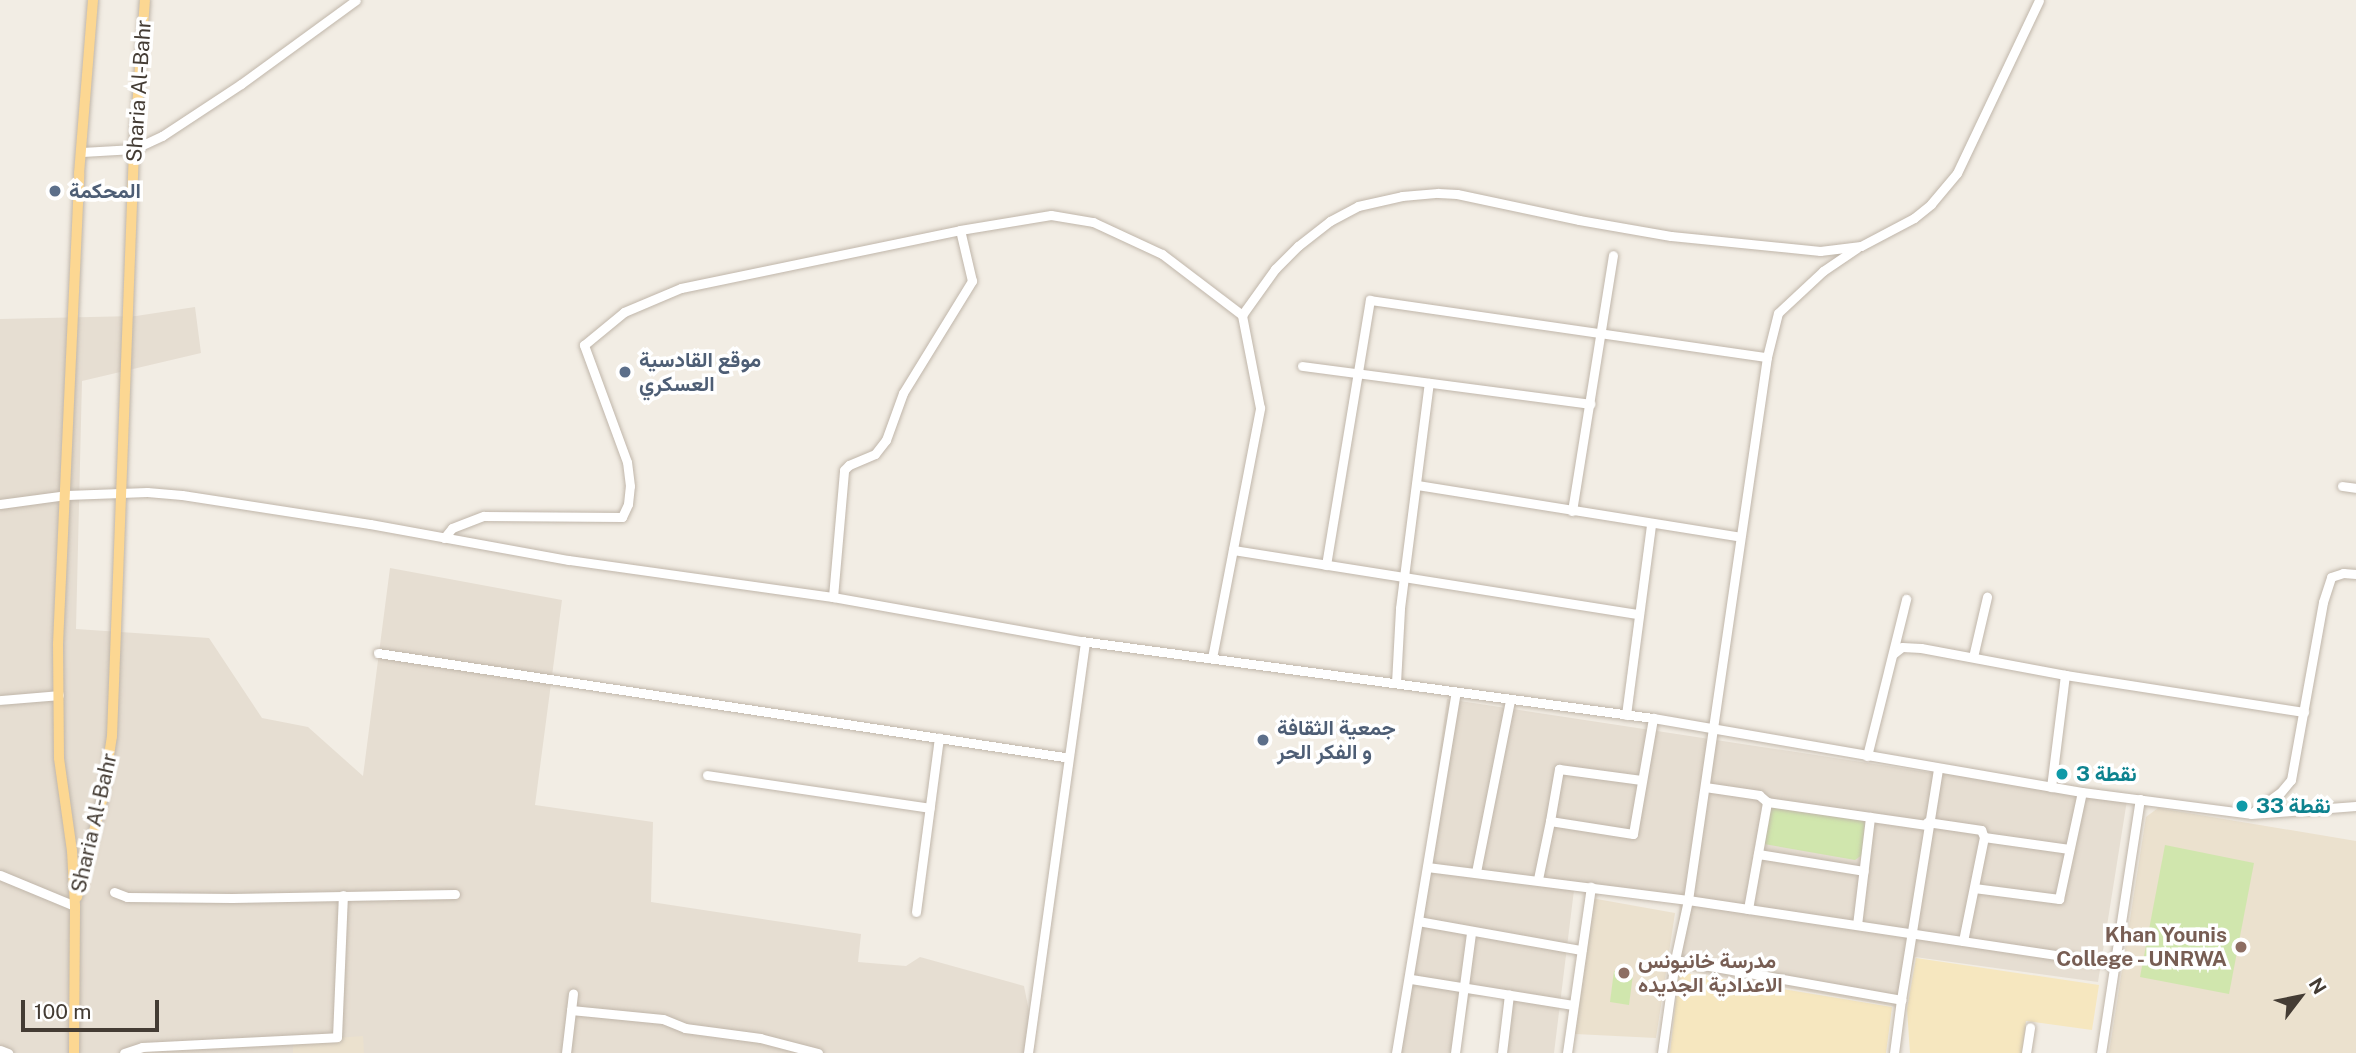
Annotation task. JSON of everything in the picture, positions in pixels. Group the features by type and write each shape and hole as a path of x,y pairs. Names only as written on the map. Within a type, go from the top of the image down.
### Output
{"main road":[{"name":"Sharia Al-Bahr","path":"75,906 72,852 59,758 58,644 82,152 93,0"},
{"name":"Sharia Al-Bahr","path":"75,906 109,770 117,639 134,149 145,0"},
{"path":"74,1053 75,906"}],"street":[{"path":"82,152 134,149 162,136 241,85 356,0"},
{"path":"1662,1053 1675,960 1688,900 1767,357 1778,313 1823,271 1861,246 1914,218 1931,204 1957,173 2039,0"},
{"path":"1242,315 1286,256 1314,233 1358,206 1402,196 1457,194 1622,228 1796,250 1820,251 1861,246"},
{"path":"444,538 452,528 484,516 622,517 629,495 627,462 584,345 625,312 681,288 960,230 1051,215 1093,222 1161,254 1242,315 1260,408 1212,658"},
{"path":"833,597 844,470 849,464 875,454 886,440 903,393 972,281 960,230"},
{"path":"1572,512 1613,255"},
{"path":"1326,565 1370,300 1767,357"},
{"path":"1302,366 1591,404"},
{"path":"1396,683 1404,577 1429,383"},
{"path":"1417,485 1740,537"},
{"path":"2342,486 2356,488"},
{"path":"0,504 67,495 122,492 182,495 833,597 1085,642 1396,683 1510,701 1653,718 2082,792 2251,814 2356,806"},
{"path":"1626,715 1651,525"},
{"path":"1233,550 1639,614"},
{"path":"2251,814 2280,793 2291,780 2323,602 2330,577 2343,573 2356,574"},
{"path":"1973,657 1987,597"},
{"path":"1867,756 1906,599"},
{"path":"1028,1053 1085,642"},
{"path":"1893,654 1902,647 1921,648 2065,675 2304,712"},
{"path":"378,653 1064,757"},
{"path":"2051,787 2065,675"},
{"path":"1396,1053 1411,979 1456,692"},
{"path":"0,700 59,695"},
{"path":"1476,872 1510,701"},
{"path":"1550,821 1633,834 1653,718"},
{"path":"916,912 939,738"},
{"path":"1538,879 1559,769 1641,780"},
{"path":"1894,1053 1927,824 1938,769"},
{"path":"708,775 930,808"},
{"path":"1705,787 1759,795 1767,802 1982,830 1984,837 1963,941"},
{"path":"1974,888 2059,899 2082,792"},
{"path":"2101,1053 2140,799"},
{"path":"1748,909 1767,802"},
{"path":"1857,925 1870,817"},
{"path":"1984,837 2069,849"},
{"path":"1758,854 1864,871"},
{"path":"1427,867 1688,900 2115,964"},
{"path":"0,875 75,906"},
{"path":"1567,1053 1591,887"},
{"path":"114,892 127,897 153,898 455,894"},
{"path":"124,1053 142,1047 337,1037 343,895"},
{"path":"1418,921 1471,933 1581,950"},
{"path":"1455,1053 1471,933"},
{"path":"1675,960 1901,1000"},
{"path":"1411,979 1465,985 1573,1005"},
{"path":"566,1053 572,992"},
{"path":"1502,1053 1509,994"},
{"path":"571,1010 663,1019 685,1028 783,1049 818,1053"},
{"path":"2026,1053 2030,1027"},
{"path":"0,1050 8,1053"}],"shaded area":[{"path":"195,307 201,353 82,381 76,629 209,638 262,718 308,727 363,776 390,568 562,600 535,805 653,822 651,902 861,934 858,962 906,966 920,957 1024,986 1035,1041 1034,1053 0,1053 0,319 136,316"},
{"path":"1447,699 1927,772 2128,794 2098,982 1915,957 1903,1008 1675,969 1680,901 1574,890 1554,1053 1502,1053 1503,996 1470,997 1458,1053 1398,1053"},
{"name":"Khan Younis College - UNRWA","path":"2158,808 2356,841 2356,1053 2109,1053 2146,817"},
{"name":"مدرسة خانيونس الاعدادية الجديده","path":"1591,898 1675,913 1656,1038 1575,1034"},
{"path":"363,1036 364,1053 293,1053 293,1041"}],"green space":[{"path":"1768,807 1865,821 1862,855 1855,860 1764,844"},
{"path":"2165,845 2254,863 2229,994 2140,977"},
{"path":"1614,971 1633,974 1629,1005 1610,1002"}],"sand":[{"path":"1916,958 2099,985 2092,1030 2026,1021 2022,1053 1910,1053 1907,1009"},
{"path":"1679,972 1892,1007 1886,1053 1670,1053"}],"place":[{"name":"المحكمة","path":"55,191"},
{"name":"موقع القادسية العسكري","path":"625,372"},
{"name":"جمعية الثقافة و الفكر الحر","path":"1263,740"},
{"name":"نقطة 3","path":"2062,774"},
{"name":"نقطة 33","path":"2242,806"},
{"name":"Khan Younis College - UNRWA","path":"2241,947"},
{"name":"مدرسة خانيونس الاعدادية الجديده","path":"1624,973"}]}
